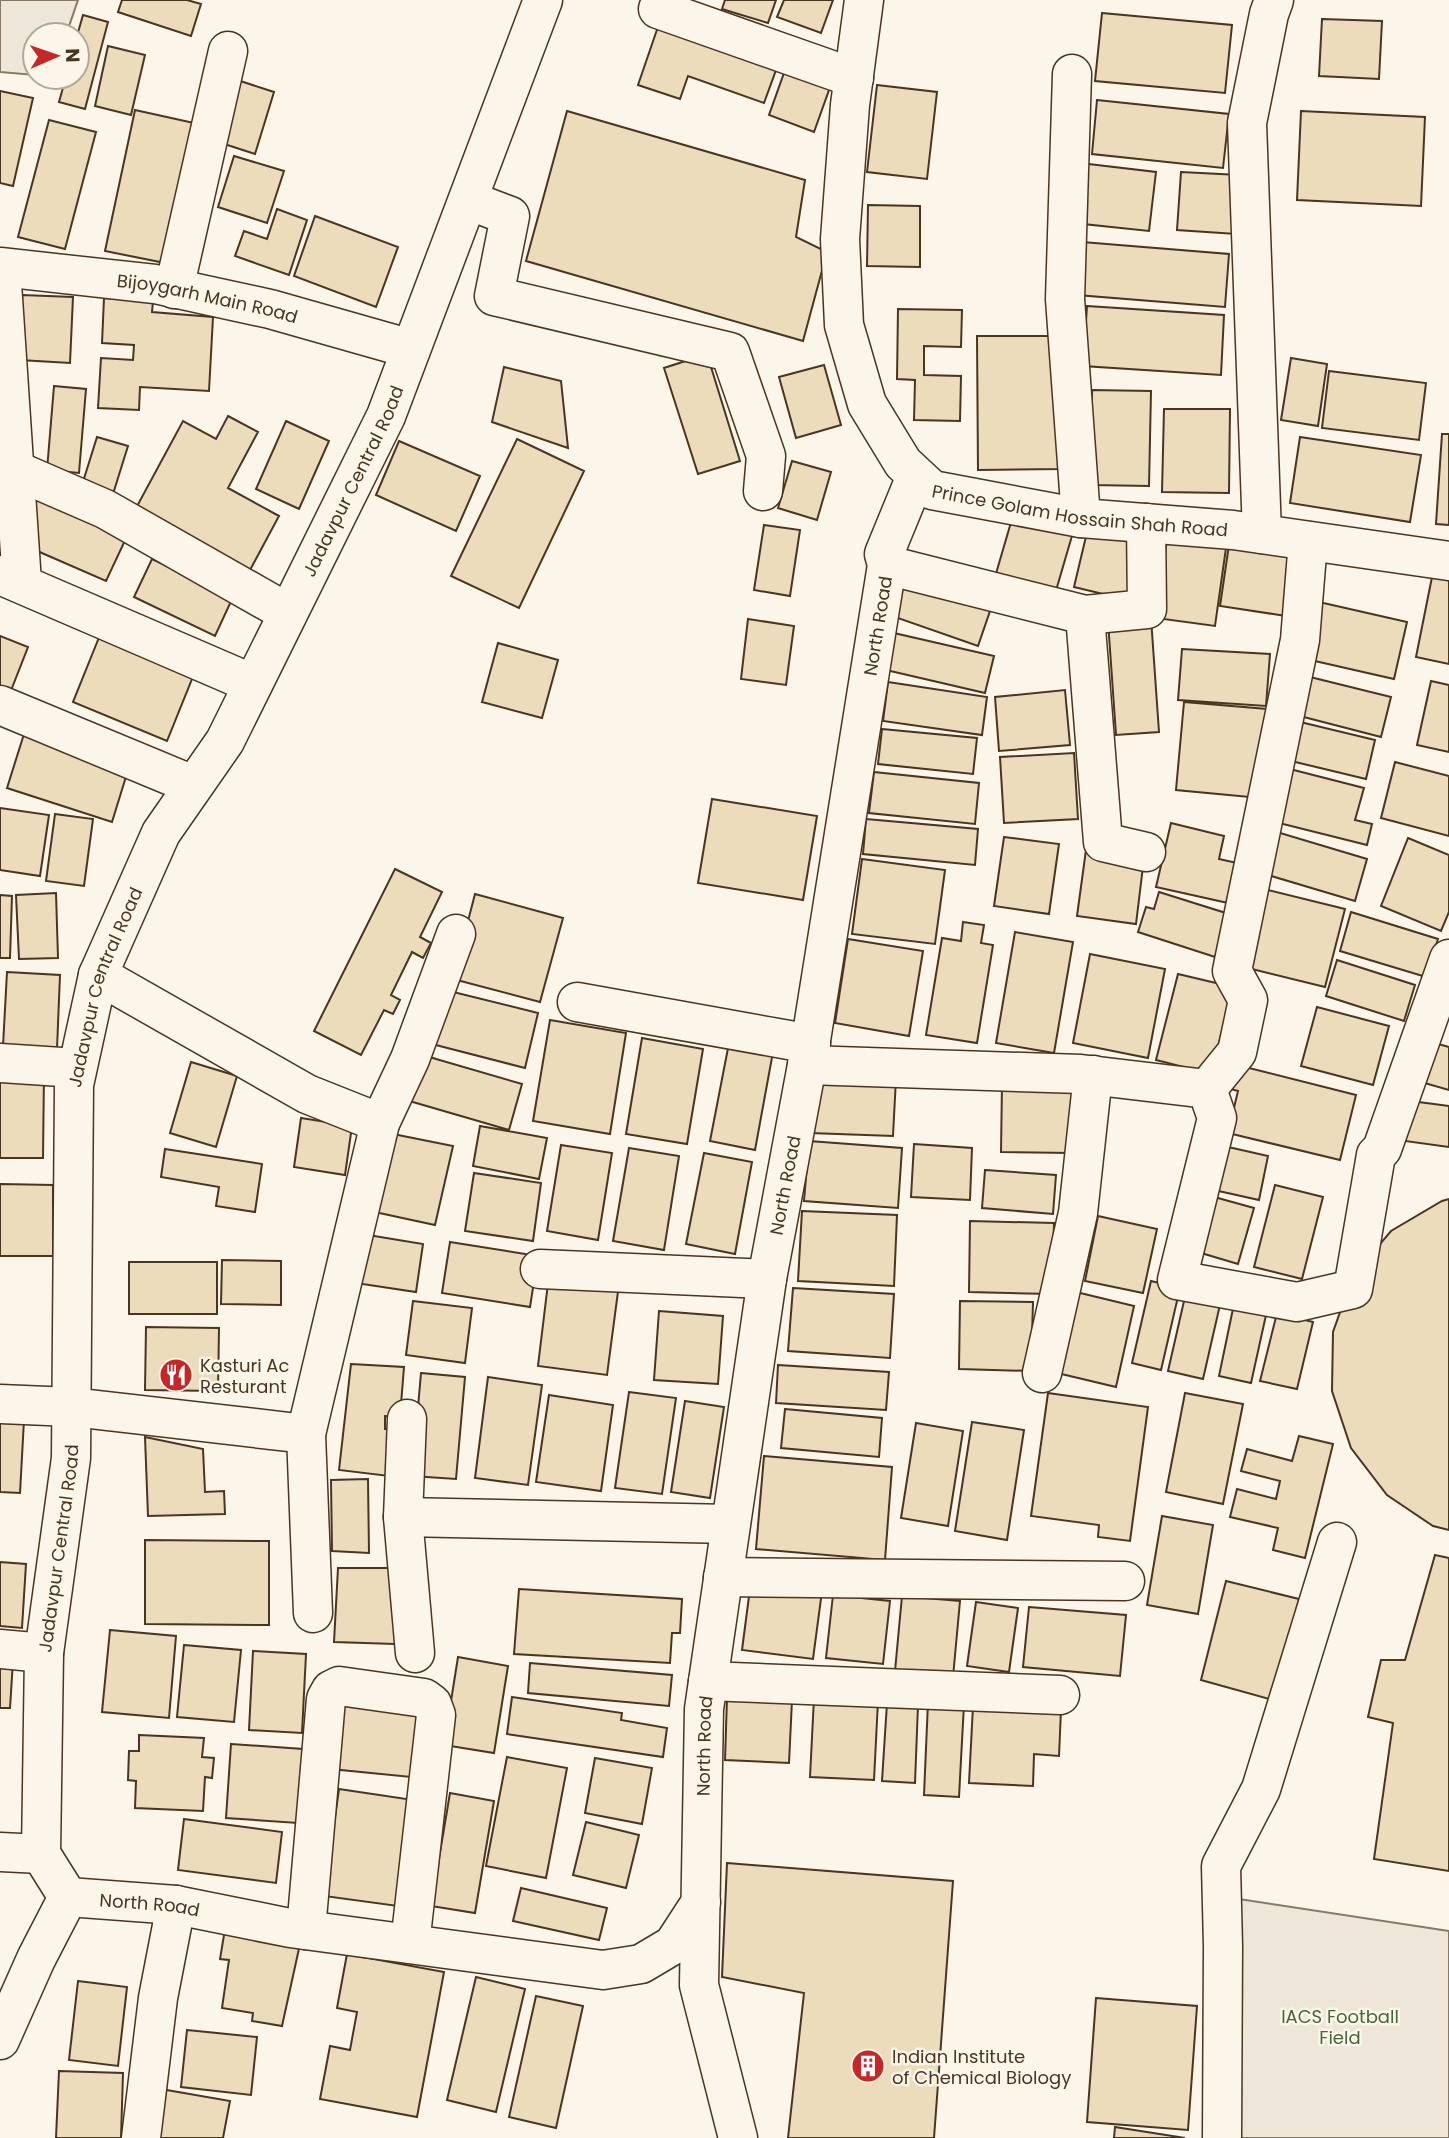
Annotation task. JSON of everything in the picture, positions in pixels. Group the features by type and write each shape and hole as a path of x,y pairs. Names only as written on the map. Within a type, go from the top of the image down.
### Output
{"street":[{"name":"Jadavpur Central Road","path":"41,1854 44,1653 71,1458 74,1085 97,975 161,833 225,741 386,416 543,0"},
{"name":"Prince Golam Hossain Shah Road","path":"864,0 854,78 840,239 844,325 867,404 902,463 932,491 1081,517 1262,534 1449,561"},
{"path":"1262,534 1247,123 1274,0"},
{"path":"658,9 854,78"},
{"path":"174,289 228,51"},
{"path":"1072,74 1065,299 1081,517"},
{"path":"468,200 510,216 494,296 730,352 766,456 763,491"},
{"path":"1,267 15,470 11,579 253,684"},
{"name":"Bijoygarh Main Road","path":"1,267 174,289 270,309 411,349"},
{"path":"15,470 105,509 288,613"},
{"name":"North Road","path":"737,2138 699,1985 704,1709 767,1279 809,1054 887,565 884,554 916,476"},
{"path":"887,565 1085,615 1147,610 1146,523"},
{"path":"1207,1089 1237,1052 1248,1000 1232,971 1300,640 1308,541"},
{"path":"1085,615 1103,842 1146,852"},
{"path":"0,705 193,785"},
{"path":"313,1613 306,1434 380,1123 410,1059 456,934"},
{"path":"1207,1089 1217,1118 1177,1280 1297,1303 1353,1289 1376,1155 1382,1149 1449,958"},
{"path":"97,975 307,1094 380,1123"},
{"path":"577,1002 809,1054 1093,1075 1207,1089"},
{"path":"0,1063 77,1068"},
{"path":"1042,1373 1077,1213 1093,1075"},
{"path":"540,1269 767,1279"},
{"path":"0,1404 72,1407 306,1434"},
{"path":"407,1419 403,1517 415,1653"},
{"path":"403,1517 730,1524"},
{"path":"1222,2138 1221,1866 1261,1789 1337,1542"},
{"path":"723,1577 1125,1581"},
{"path":"0,1649 44,1653"},
{"path":"708,1681 1060,1695"},
{"path":"306,1930 326,1699 331,1690 339,1686 387,1692 424,1698 432,1704 436,1715 410,1944"},
{"path":"0,1852 41,1854 68,1897 0,2039"},
{"name":"North Road","path":"68,1897 176,1905 306,1930 603,1970 641,1964 673,1945 701,1902"},
{"path":"141,2138 158,1998 176,1905"}],"green space":[{"path":"0,0 78,0 71,21 21,21 21,74 0,72"},
{"name":"IACS Football Field","path":"1232,1898 1449,1931 1449,2138 1228,2138"}],"building":[{"path":"122,0 187,0 201,4 191,36 118,12"},
{"path":"725,0 776,0 768,23 722,9"},
{"path":"784,0 833,0 821,33 777,17"},
{"path":"1102,13 1232,25 1225,93 1095,81"},
{"path":"83,15 108,22 91,86 91,21 81,21"},
{"path":"661,18 780,59 764,103 688,76 680,99 638,85"},
{"path":"1322,19 1382,21 1379,79 1319,76"},
{"path":"108,46 145,55 131,115 95,106"},
{"path":"789,59 834,76 814,132 769,115"},
{"path":"231,78 274,92 255,154 212,140"},
{"path":"877,85 937,92 927,179 867,172"},
{"path":"0,91 33,98 13,186 0,183"},
{"path":"62,91 90,91 85,109 59,102"},
{"path":"1097,100 1229,114 1223,168 1092,154"},
{"path":"135,110 194,123 165,263 105,251"},
{"path":"567,111 805,180 796,237 827,252 803,341 526,261"},
{"path":"1301,111 1425,117 1421,206 1297,200"},
{"path":"49,120 96,132 65,249 18,237"},
{"path":"234,156 284,171 267,223 218,207"},
{"path":"1080,163 1156,172 1149,231 1074,223"},
{"path":"1181,172 1239,175 1236,234 1177,230"},
{"path":"868,205 920,206 920,267 867,266"},
{"path":"277,209 307,220 289,275 235,256 244,231 267,239"},
{"path":"315,216 398,247 376,307 294,276"},
{"path":"1082,242 1229,254 1225,307 1077,295"},
{"path":"22,295 73,297 70,363 20,360"},
{"path":"104,298 153,301 152,312 213,317 209,391 140,387 139,410 98,408 101,358 133,360 134,345 102,343"},
{"path":"1087,306 1224,315 1221,375 1083,366"},
{"path":"898,309 962,310 961,347 924,346 924,375 961,376 960,421 914,420 915,380 897,379"},
{"path":"977,336 1058,336 1060,469 978,470"},
{"path":"707,354 740,461 698,474 664,368"},
{"path":"1291,358 1327,364 1318,426 1281,420"},
{"path":"824,365 841,425 796,438 779,377"},
{"path":"504,367 561,381 568,448 492,422"},
{"path":"1329,371 1426,383 1419,440 1322,428"},
{"path":"54,386 86,389 79,473 47,470"},
{"path":"1092,390 1151,391 1149,486 1091,485"},
{"path":"1164,409 1230,409 1229,493 1162,492"},
{"path":"228,416 258,432 228,488 279,516 250,570 136,508 183,421 216,439"},
{"path":"286,421 329,441 299,509 256,489"},
{"path":"1442,434 1449,434 1449,525 1436,524"},
{"path":"97,437 128,446 113,494 82,485"},
{"path":"1300,437 1421,455 1410,522 1290,503"},
{"path":"517,439 584,471 519,608 451,576"},
{"path":"399,441 480,476 456,531 376,495"},
{"path":"792,461 831,472 817,520 778,508"},
{"path":"35,491 129,532 106,581 35,550"},
{"path":"1014,512 1074,529 1055,594 995,577"},
{"path":"764,525 800,530 790,596 754,590"},
{"path":"1088,528 1141,541 1128,600 1074,587"},
{"path":"1230,538 1297,548 1286,616 1220,606"},
{"path":"1167,539 1226,548 1215,626 1156,618"},
{"path":"152,559 233,597 215,636 134,597"},
{"path":"1433,572 1449,575 1449,664 1416,657"},
{"path":"905,581 990,611 978,646 892,616"},
{"path":"1319,602 1407,622 1394,679 1306,659"},
{"path":"1151,618 1159,732 1116,735 1108,621"},
{"path":"748,619 794,626 786,685 741,679"},
{"path":"894,633 994,656 985,693 886,670"},
{"path":"100,635 194,674 167,741 73,702"},
{"path":"0,636 28,647 10,693 0,689"},
{"path":"498,643 558,660 542,718 482,702"},
{"path":"1182,649 1270,654 1266,706 1178,700"},
{"path":"1306,676 1391,697 1381,737 1296,715"},
{"path":"1431,681 1449,685 1449,752 1417,745"},
{"path":"888,682 987,697 982,735 883,721"},
{"path":"1065,690 1070,745 999,751 995,697"},
{"path":"1184,702 1267,709 1260,798 1176,790"},
{"path":"1296,721 1375,740 1366,779 1287,760"},
{"path":"882,729 977,738 973,774 878,764"},
{"path":"24,734 129,767 112,822 7,788"},
{"path":"1074,753 1078,819 1004,823 1000,757"},
{"path":"1395,762 1449,776 1449,836 1381,818"},
{"path":"1282,767 1364,788 1355,820 1372,824 1367,845 1279,823"},
{"path":"874,772 979,783 975,824 869,813"},
{"path":"712,799 817,816 803,900 698,883"},
{"path":"0,808 49,815 40,876 0,870"},
{"path":"55,814 93,819 84,886 46,881"},
{"path":"866,819 978,829 975,865 863,854"},
{"path":"1171,823 1224,836 1219,859 1237,863 1228,903 1156,887"},
{"path":"1270,830 1367,859 1355,901 1258,872"},
{"path":"1004,837 1059,844 1049,914 994,906"},
{"path":"1408,838 1449,855 1449,912 1441,931 1381,906"},
{"path":"1086,850 1144,858 1136,924 1077,916"},
{"path":"862,859 945,870 935,944 852,934"},
{"path":"395,869 442,892 420,937 431,943 423,958 412,952 391,995 400,1000 393,1014 384,1010 361,1055 314,1031"},
{"path":"1260,888 1345,909 1325,987 1240,966"},
{"path":"1159,892 1229,914 1215,957 1138,932 1146,907 1154,909"},
{"path":"56,893 58,958 19,959 16,895"},
{"path":"475,894 563,918 540,1002 453,979"},
{"path":"0,895 12,896 10,958 0,958"},
{"path":"1351,912 1438,939 1426,977 1340,951"},
{"path":"963,922 984,925 981,943 993,945 977,1043 926,1035 942,938 961,941"},
{"path":"1015,932 1073,942 1054,1053 996,1043"},
{"path":"848,939 923,951 909,1036 835,1023"},
{"path":"1090,954 1165,969 1148,1058 1073,1043"},
{"path":"1337,960 1415,985 1404,1021 1326,996"},
{"path":"7,972 60,975 57,1049 3,1046"},
{"path":"1178,974 1233,987 1211,1074 1156,1060"},
{"path":"441,989 538,1013 525,1068 428,1043"},
{"path":"1317,1007 1389,1026 1373,1085 1301,1066"},
{"path":"550,1020 626,1033 610,1134 533,1121"},
{"path":"642,1038 703,1049 687,1144 626,1134"},
{"path":"1424,1040 1449,1047 1449,1090 1414,1080"},
{"path":"729,1043 773,1052 755,1150 710,1141"},
{"path":"419,1054 522,1084 509,1130 406,1100"},
{"path":"191,1062 237,1076 216,1147 170,1133"},
{"path":"1237,1065 1356,1095 1340,1160 1228,1133 1238,1091 1231,1089"},
{"path":"0,1072 44,1073 43,1158 0,1158"},
{"path":"828,1075 896,1078 893,1136 810,1133 813,1088"},
{"path":"1002,1084 1073,1086 1071,1153 1001,1152"},
{"path":"1411,1101 1449,1106 1449,1147 1405,1141"},
{"path":"301,1118 352,1126 345,1175 294,1167"},
{"path":"480,1126 547,1138 539,1179 473,1166"},
{"path":"388,1133 453,1146 435,1225 370,1211"},
{"path":"809,1141 902,1148 898,1208 804,1201"},
{"path":"914,1144 972,1148 970,1200 911,1197"},
{"path":"1215,1144 1268,1156 1259,1200 1205,1188"},
{"path":"561,1145 612,1153 598,1240 547,1231"},
{"path":"629,1148 679,1156 664,1250 613,1241"},
{"path":"165,1149 262,1164 255,1212 216,1206 219,1187 161,1177"},
{"path":"704,1153 752,1162 735,1254 686,1244"},
{"path":"985,1170 1056,1175 1053,1214 982,1208"},
{"path":"474,1173 541,1183 533,1241 465,1231"},
{"path":"0,1184 53,1185 53,1256 0,1256"},
{"path":"1275,1185 1323,1197 1302,1279 1254,1267"},
{"path":"1207,1195 1254,1208 1238,1264 1191,1250"},
{"path":"1449,1199 1449,1530 1433,1526 1387,1495 1351,1448 1332,1391 1333,1332 1353,1276 1391,1231"},
{"path":"802,1211 897,1215 894,1286 798,1281"},
{"path":"1098,1216 1157,1229 1143,1293 1085,1281"},
{"path":"970,1221 1054,1223 1052,1294 969,1292"},
{"path":"356,1233 423,1244 416,1292 349,1282"},
{"path":"450,1242 538,1256 530,1307 442,1293"},
{"path":"222,1260 281,1261 281,1305 221,1304"},
{"path":"129,1262 217,1262 217,1314 129,1314"},
{"path":"549,1275 619,1284 607,1375 538,1366"},
{"path":"1151,1281 1180,1288 1161,1370 1132,1363"},
{"path":"793,1288 894,1294 890,1358 788,1351"},
{"path":"1187,1288 1222,1296 1203,1379 1168,1371"},
{"path":"1072,1291 1134,1306 1116,1387 1053,1372"},
{"path":"1235,1299 1268,1306 1251,1383 1219,1376"},
{"path":"413,1301 472,1308 465,1363 406,1355"},
{"path":"960,1301 1033,1302 1031,1371 959,1369"},
{"path":"659,1311 723,1316 718,1384 654,1380"},
{"path":"1277,1313 1313,1322 1297,1389 1260,1381"},
{"path":"146,1327 219,1328 218,1391 145,1390"},
{"path":"351,1364 404,1367 400,1417 385,1416 385,1429 400,1429 397,1477 339,1470"},
{"path":"778,1365 889,1372 886,1410 776,1403"},
{"path":"421,1373 465,1377 456,1479 412,1476"},
{"path":"488,1377 542,1385 528,1485 475,1478"},
{"path":"629,1392 676,1398 662,1494 615,1488"},
{"path":"1048,1393 1148,1407 1130,1541 1098,1537 1099,1525 1031,1516"},
{"path":"1185,1393 1243,1404 1223,1504 1166,1492"},
{"path":"549,1395 613,1405 601,1491 536,1482"},
{"path":"685,1401 724,1407 710,1498 671,1492"},
{"path":"785,1409 882,1418 879,1457 781,1448"},
{"path":"0,1419 24,1420 20,1493 0,1492"},
{"path":"972,1422 1024,1430 1007,1540 955,1531"},
{"path":"916,1423 963,1431 948,1526 901,1518"},
{"path":"1299,1436 1333,1444 1305,1558 1273,1550 1278,1528 1230,1517 1237,1489 1276,1499 1280,1481 1241,1471 1247,1449 1292,1461"},
{"path":"145,1437 203,1449 205,1492 224,1491 225,1514 148,1516"},
{"path":"764,1456 892,1467 885,1560 756,1549"},
{"path":"368,1479 369,1553 332,1551 331,1480"},
{"path":"1162,1516 1213,1525 1198,1614 1147,1605"},
{"path":"145,1540 269,1541 269,1625 145,1624"},
{"path":"1435,1555 1449,1558 1449,1871 1374,1859 1393,1723 1368,1717 1381,1660 1405,1660"},
{"path":"0,1562 26,1564 22,1628 0,1626"},
{"path":"338,1568 398,1568 395,1644 334,1642"},
{"path":"751,1581 822,1591 813,1659 742,1650"},
{"path":"1226,1581 1299,1599 1273,1700 1201,1680"},
{"path":"519,1589 682,1599 680,1633 672,1633 670,1663 514,1654"},
{"path":"833,1595 890,1601 883,1664 826,1658"},
{"path":"902,1596 960,1601 953,1677 895,1671"},
{"path":"976,1602 1018,1608 1009,1672 967,1666"},
{"path":"1029,1607 1126,1615 1120,1676 1023,1667"},
{"path":"110,1630 176,1636 169,1718 102,1712"},
{"path":"184,1645 241,1650 234,1722 177,1717"},
{"path":"253,1651 306,1654 302,1733 249,1730"},
{"path":"458,1657 508,1666 494,1753 444,1745"},
{"path":"0,1660 13,1661 10,1708 0,1708"},
{"path":"530,1663 672,1675 669,1706 528,1693"},
{"path":"512,1697 622,1713 621,1720 667,1728 663,1757 507,1734"},
{"path":"727,1698 792,1700 789,1763 725,1760"},
{"path":"814,1698 878,1701 874,1780 810,1777"},
{"path":"338,1699 418,1708 411,1777 331,1769"},
{"path":"928,1702 964,1704 959,1797 924,1795"},
{"path":"887,1703 918,1705 915,1783 882,1781"},
{"path":"973,1706 1061,1710 1059,1756 1034,1754 1033,1786 969,1783"},
{"path":"139,1735 204,1738 202,1757 214,1758 212,1778 205,1777 203,1811 135,1808 136,1781 128,1780 129,1751 139,1751"},
{"path":"231,1744 303,1749 298,1823 226,1818"},
{"path":"507,1757 567,1768 546,1878 486,1866"},
{"path":"595,1758 652,1768 642,1824 585,1813"},
{"path":"339,1789 420,1801 405,1907 324,1896"},
{"path":"450,1793 494,1801 475,1913 431,1906"},
{"path":"184,1819 282,1832 276,1883 178,1870"},
{"path":"586,1822 639,1835 626,1888 573,1875"},
{"name":"Indian Institute of Chemical Biology","path":"727,1863 953,1881 934,2138 788,2138 804,1993 722,1977"},
{"path":"521,1888 607,1908 599,1940 513,1921"},
{"path":"225,1929 300,1944 282,2026 252,2021 253,2013 222,2008 229,1960 220,1959"},
{"path":"347,1954 444,1972 417,2117 320,2099 330,2046 350,2050 357,2012 337,2008"},
{"path":"476,1977 525,1989 496,2112 447,2100"},
{"path":"78,1981 127,1987 118,2066 69,2060"},
{"path":"536,1996 583,2006 556,2128 509,2117"},
{"path":"1096,1998 1197,2006 1188,2130 1087,2122"},
{"path":"187,2030 257,2037 251,2095 181,2087"},
{"path":"59,2071 123,2073 121,2138 56,2138"},
{"path":"161,2089 230,2101 223,2138 153,2138"},
{"path":"1115,2127 1185,2138 1114,2138"}],"place":[{"name":"Kasturi Ac Resturant","path":"176,1375"},
{"name":"Indian Institute of Chemical Biology","path":"868,2066"}]}
